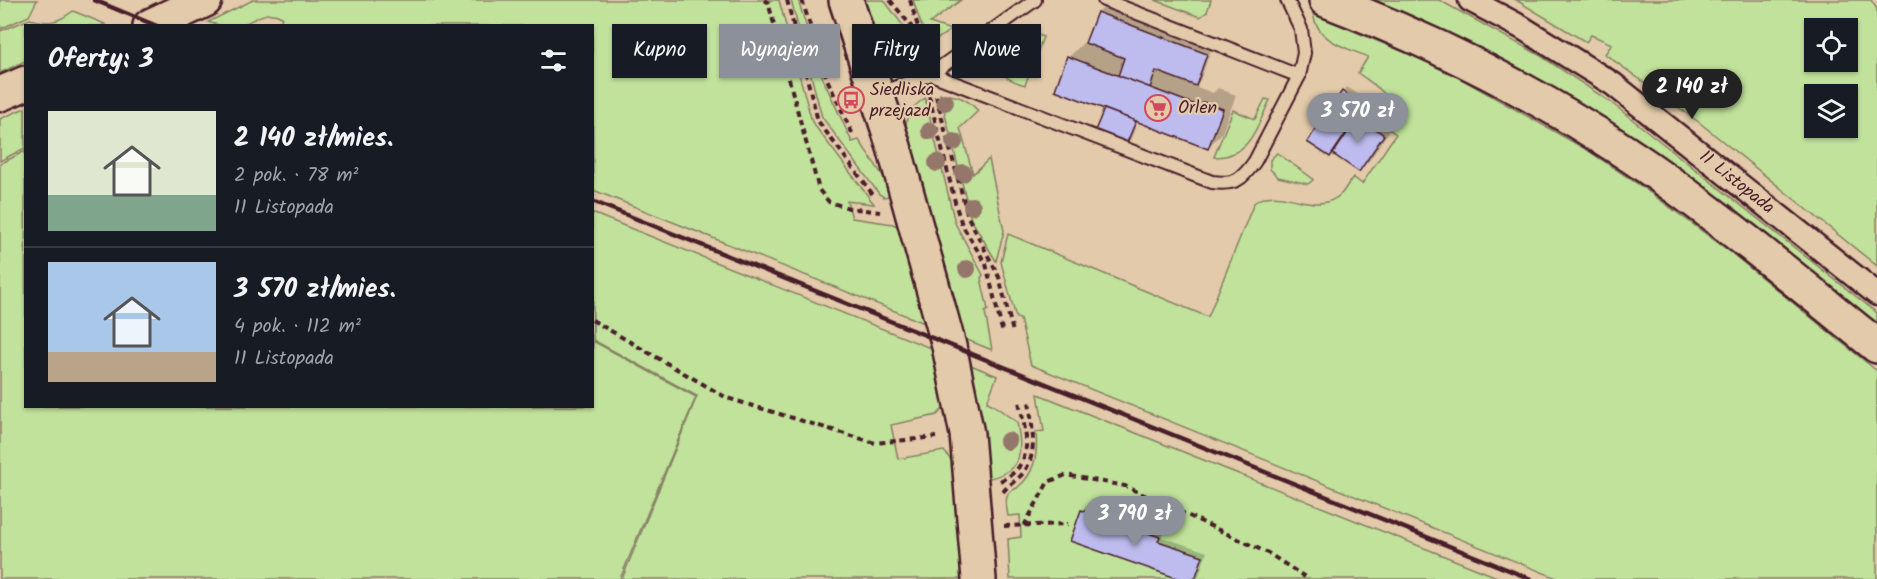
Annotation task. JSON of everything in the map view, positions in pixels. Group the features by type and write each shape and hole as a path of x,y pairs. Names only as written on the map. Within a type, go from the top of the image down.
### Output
{"main road":[{"path":"154,24 205,0"},
{"path":"827,0 875,89"},
{"path":"846,0 914,216 949,346 967,434 979,579"},
{"path":"1326,0 1405,32 1485,70 1594,132 1700,206 1877,346"},
{"path":"0,94 24,84"}],"street":[{"name":"11 Listopada","path":"1470,0 1521,27 1613,84 1877,294"}],"lane":[{"path":"940,66 1035,0"},
{"path":"1104,0 1299,76"},
{"path":"935,78 1212,182 1226,184 1237,181 1246,174 1255,161 1299,76 1304,53 1301,29 1287,0"},
{"path":"875,89 916,78"}],"path":[{"path":"764,0 768,2 819,190 829,202 849,208"},
{"path":"787,0 818,121 877,199 884,205 914,216"},
{"path":"802,0 827,79 854,137"},
{"path":"890,0 909,24"},
{"path":"910,0 915,24"},
{"path":"928,78 968,217 999,277 1013,332"},
{"path":"928,78 956,206 962,225 986,264 1003,334"},
{"path":"594,321 727,398 875,443 967,434"},
{"path":"1007,487 1016,481 1031,458 1033,442 1029,400"},
{"path":"995,482 1002,481 1012,474 1024,461 1025,431 1019,402"},
{"path":"1024,526 1048,482 1066,475 1115,484 1125,486 1268,553 1308,579"},
{"path":"976,529 1068,524"}],"green space":[{"path":"0,0 37,0 29,16 0,29"},
{"path":"253,0 779,0 785,24 719,24 719,78 800,78 812,122 874,204 847,201 852,218 893,224 904,230 927,324 594,190 594,24 280,24 282,17 266,14 243,24 208,22"},
{"path":"791,0 798,0 806,24 797,24"},
{"path":"858,0 884,0 902,24 868,24"},
{"path":"913,0 961,0 930,23 933,24 921,24"},
{"path":"1155,0 1211,0 1207,12 1200,17"},
{"path":"1371,0 1439,0 1541,56 1609,101 1877,313 1877,323 1709,192 1623,131 1533,76 1493,55"},
{"path":"1516,0 1871,0 1877,9 1877,266 1700,123 1605,54 1612,44 1591,35 1586,42"},
{"path":"73,11 105,24 24,24 24,61 0,73 0,31 30,19 47,22 62,18"},
{"path":"1313,14 1442,68 1587,150 1645,189 1729,251 1877,371 1877,579 1559,579 1031,365 1020,319 1016,318 1001,262 1008,234 1208,317 1254,203 1275,196 1321,203 1332,200 1342,193 1353,177 1362,184 1396,134 1386,127 1391,118 1390,102 1380,89 1358,73 1368,57 1327,37 1320,31"},
{"path":"940,26 951,30 940,37"},
{"path":"812,78 823,78 852,142 859,140 891,188 893,195 884,197 879,194 822,117"},
{"path":"1008,78 1028,78 1025,85"},
{"path":"940,94 961,98 978,111 960,128 973,174 989,159 1004,231 996,261 971,219"},
{"path":"925,98 955,223 983,275 981,278 988,310 985,312 992,350 960,337 906,135 909,114"},
{"path":"1265,99 1270,100 1256,130 1244,146 1226,156 1214,157 1233,110 1255,119"},
{"path":"24,108 24,149 0,161 0,119"},
{"path":"24,152 24,408 594,408 594,342 696,397 620,579 0,579 0,164"},
{"path":"1277,153 1313,180 1308,184 1278,177 1270,169 1270,160"},
{"path":"594,214 933,349 947,405 937,415 891,425 898,459 944,451 957,468 964,579 622,579 697,396 594,341"},
{"path":"966,363 997,376 987,402 1017,422 1020,442 1018,458 1009,470 990,478 986,475"},
{"path":"1038,394 1502,579 1010,579 1008,539 1021,537 1020,515 1008,516 1006,499 1009,492 1017,488 1028,476 1036,456 1036,432 1044,431"}],"building":[{"path":"1097,12 1207,54 1196,86 1156,71 1150,88 1118,76 1124,58 1085,43"},
{"path":"1067,56 1201,107 1203,102 1223,109 1208,149 1055,90"},
{"path":"1342,91 1364,107 1330,157 1307,142"},
{"path":"1104,109 1136,121 1126,145 1094,133"},
{"path":"1358,117 1384,135 1359,172 1333,154"},
{"path":"1081,510 1160,537 1158,541 1203,556 1195,579 1179,579 1070,541"}],"railway":[{"path":"94,0 152,24"},
{"path":"594,202 1531,579"}],"place":[{"name":"Siedliska przejazd","path":"851,100"},
{"name":"Orlen","path":"1158,108"}]}
